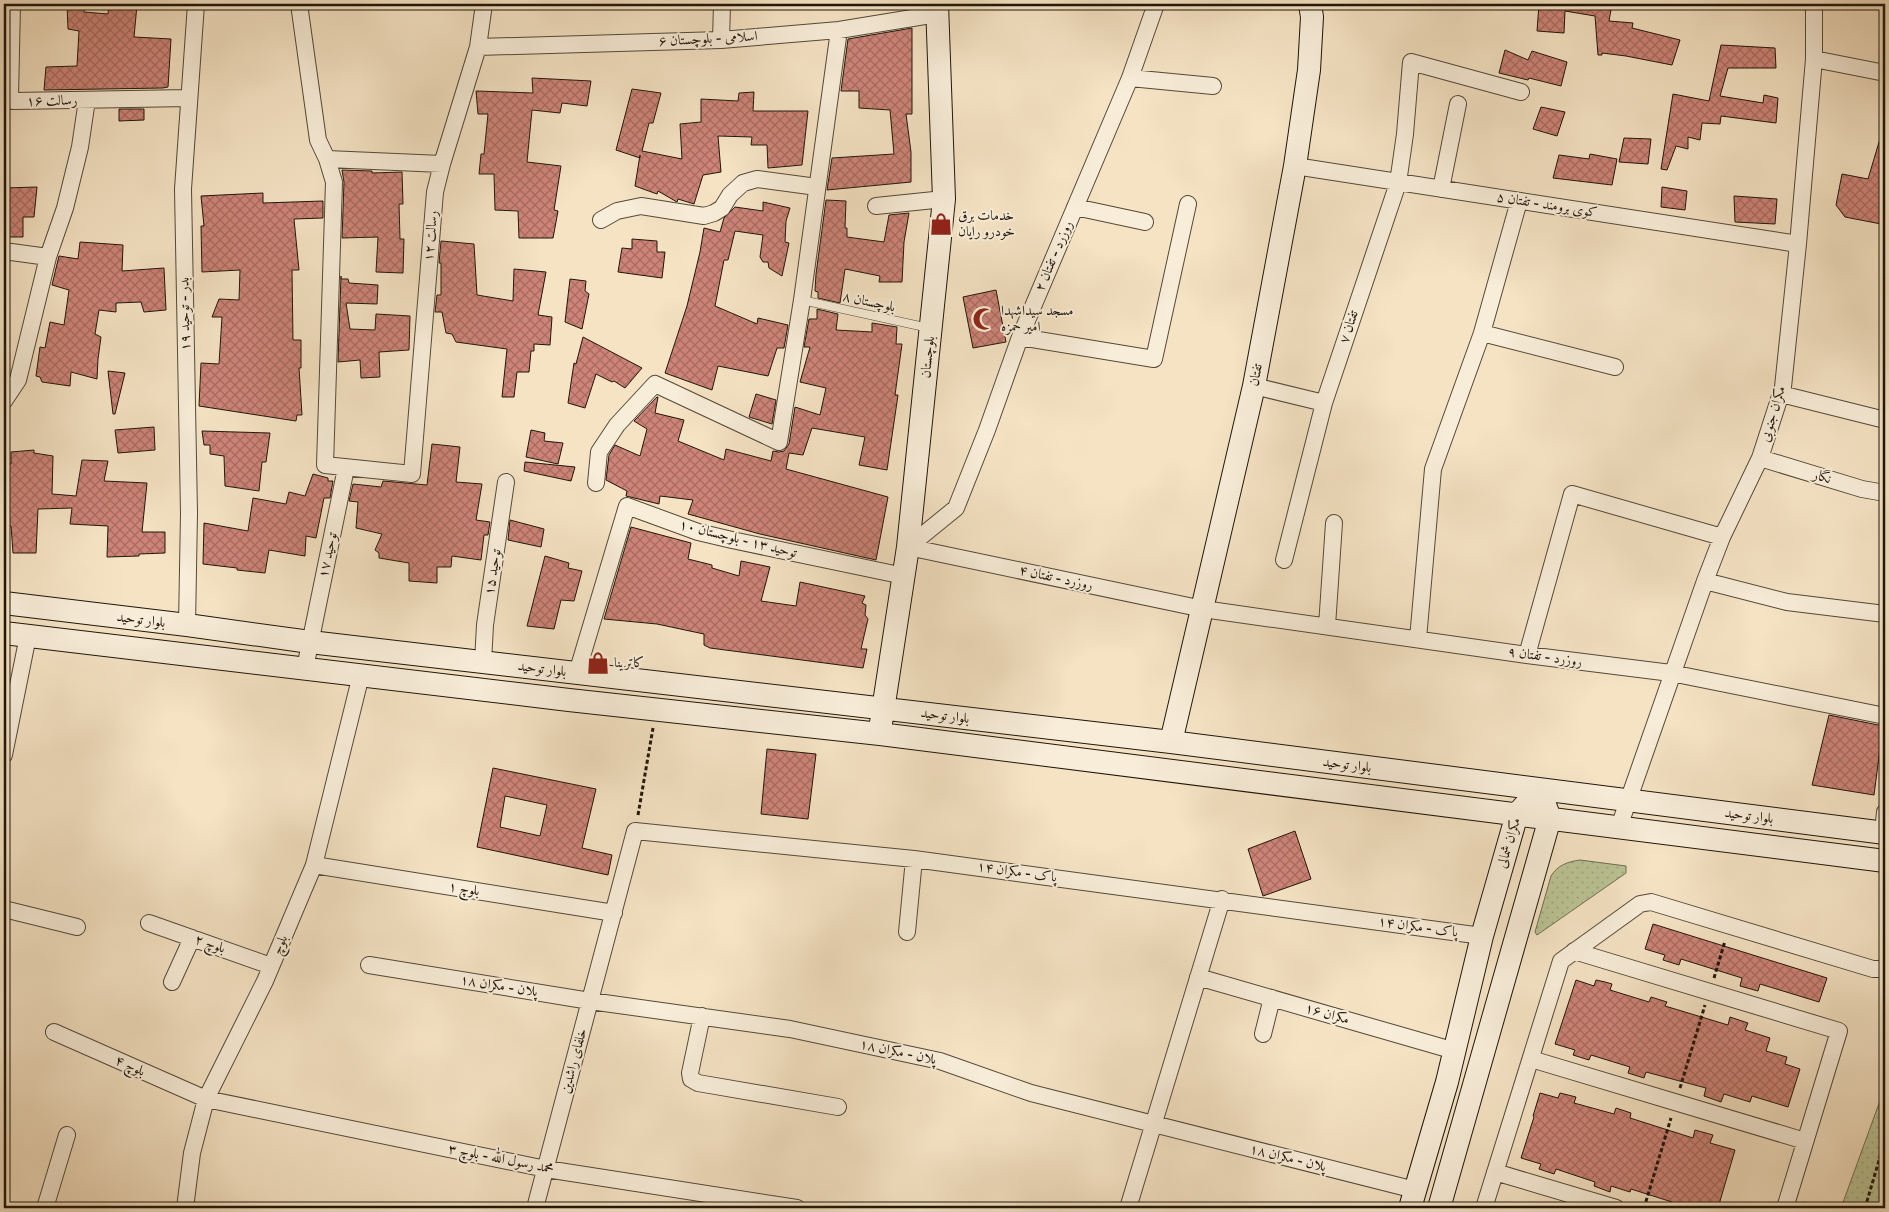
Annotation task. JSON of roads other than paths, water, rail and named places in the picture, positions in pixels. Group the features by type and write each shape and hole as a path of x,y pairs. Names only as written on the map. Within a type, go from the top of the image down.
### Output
{"main road":[{"name":"تفتان","path":"1171,742 1254,386 1295,166 1309,70 1312,17 1310,4"},
{"name":"بلوچستان","path":"880,734 908,547 944,199 937,9"},
{"name":"بلوار توحید","path":"4,603 310,642 1171,742 1627,801 1885,826"},
{"name":"بلوار توحید","path":"4,633 880,734 1885,861"},
{"name":"مکران شمالی","path":"1413,1199 1455,1051 1482,936 1517,814 1540,790"},
{"path":"1439,1208 1550,818 1540,790"},
{"path":"1482,936 1513,945"}],"street":[{"name":"رسالت ۱۶","path":"12,4 10,97 13,101 189,98"},
{"name":"بدر - توحید ۱۹","path":"187,625 189,514 183,189 196,4"},
{"path":"299,4 318,140 327,159 334,182 325,465 346,468"},
{"name":"رسالت ۱۲","path":"346,468 412,474 435,192 478,47 484,4"},
{"path":"721,40 722,4"},
{"name":"روزرد - تفتان ۲","path":"908,547 956,508 987,430 1020,337 1130,78 1156,4"},
{"name":"مکران جنوبی","path":"1619,827 1671,673 1705,581 1722,537 1760,458 1783,386 1798,244 1814,59 1814,4"},
{"name":"اسلامی - بلوچستان ۶","path":"478,47 721,40 839,30 937,9"},
{"path":"596,483 599,452 617,426 655,384 779,442 802,300 839,30"},
{"path":"1814,59 1885,73"},
{"name":"تفتان ۷","path":"1284,560 1324,403 1398,183 1412,62 1520,92"},
{"path":"1130,78 1213,86"},
{"path":"4,401 18,380 48,257 65,208 80,147 86,100"},
{"path":"1441,189 1458,104"},
{"path":"327,159 442,164"},
{"name":"کوی برومند - تفتان ۵","path":"1295,166 1798,244"},
{"path":"601,220 618,211 641,206 704,216 714,214 722,208 730,194 743,183 757,179 817,187"},
{"path":"876,206 944,199"},
{"path":"1418,639 1433,469 1482,332 1519,201"},
{"path":"1020,337 1154,359 1188,204"},
{"path":"1076,206 1145,222"},
{"path":"4,251 48,257"},
{"path":"1482,332 1615,367"},
{"path":"1254,386 1324,403"},
{"path":"1781,394 1885,420"},
{"name":"نگار","path":"1760,458 1862,489 1885,493"},
{"name":"توحید ۱۷","path":"305,668 346,468"},
{"name":"توحید ۱۵","path":"483,662 484,626 506,482"},
{"path":"1527,655 1572,494 1722,537"},
{"name":"توحید ۱۳ - بلوچستان ۱۰","path":"577,673 627,506 698,532 904,576"},
{"path":"1327,626 1334,523"},
{"name":"روزرد - تفتان ۴","path":"908,547 1203,609"},
{"path":"1705,581 1787,602 1885,614"},
{"name":"روزرد - تفتان ۹","path":"1203,609 1527,655 1671,673 1885,716"},
{"path":"4,754 28,636"},
{"name":"بلوچ","path":"188,1207 192,1152 206,1099 272,966 314,865 361,675"},
{"name":"پاک - مکران ۱۴","path":"614,913 635,831 914,859 1222,899 1482,936"},
{"path":"907,932 914,859"},
{"name":"بلوچ ۱","path":"314,865 614,913"},
{"path":"1128,1208 1222,899"},
{"path":"1484,1208 1531,1059 1554,977 1561,961 1645,902 1873,969 1882,969 1885,966"},
{"path":"4,910 77,927"},
{"name":"خلفای راشدین","path":"535,1208 614,913"},
{"name":"بلوچ ۲","path":"149,924 272,966"},
{"path":"172,982 192,938"},
{"path":"1574,951 1839,1031 1785,1208"},
{"name":"پلان - مکران ۱۸","path":"369,965 590,1001 790,1029 940,1061 1031,1093 1154,1124 1413,1199"},
{"name":"مکران ۱۶","path":"1198,977 1455,1051"},
{"path":"1263,1034 1272,998"},
{"path":"702,1016 690,1073 691,1079 698,1083 838,1107"},
{"name":"بلوچ ۴","path":"54,1032 206,1099"},
{"path":"1531,1059 1805,1141"},
{"name":"محمد رسول الله - بلوچ ۳","path":"206,1099 546,1169 797,1208"},
{"path":"45,1208 66,1135"},
{"path":"1495,1172 1616,1208"}],"lane":[{"name":"بلوچستان ۸","path":"802,300 931,328"}],"place":[{"name":"خدمات برق خودرو رایان","path":"941,224"},
{"name":"مسجد سیداشهدا امیر حمزه","path":"984,319"},
{"name":"کاترینا","path":"598,663"}]}
